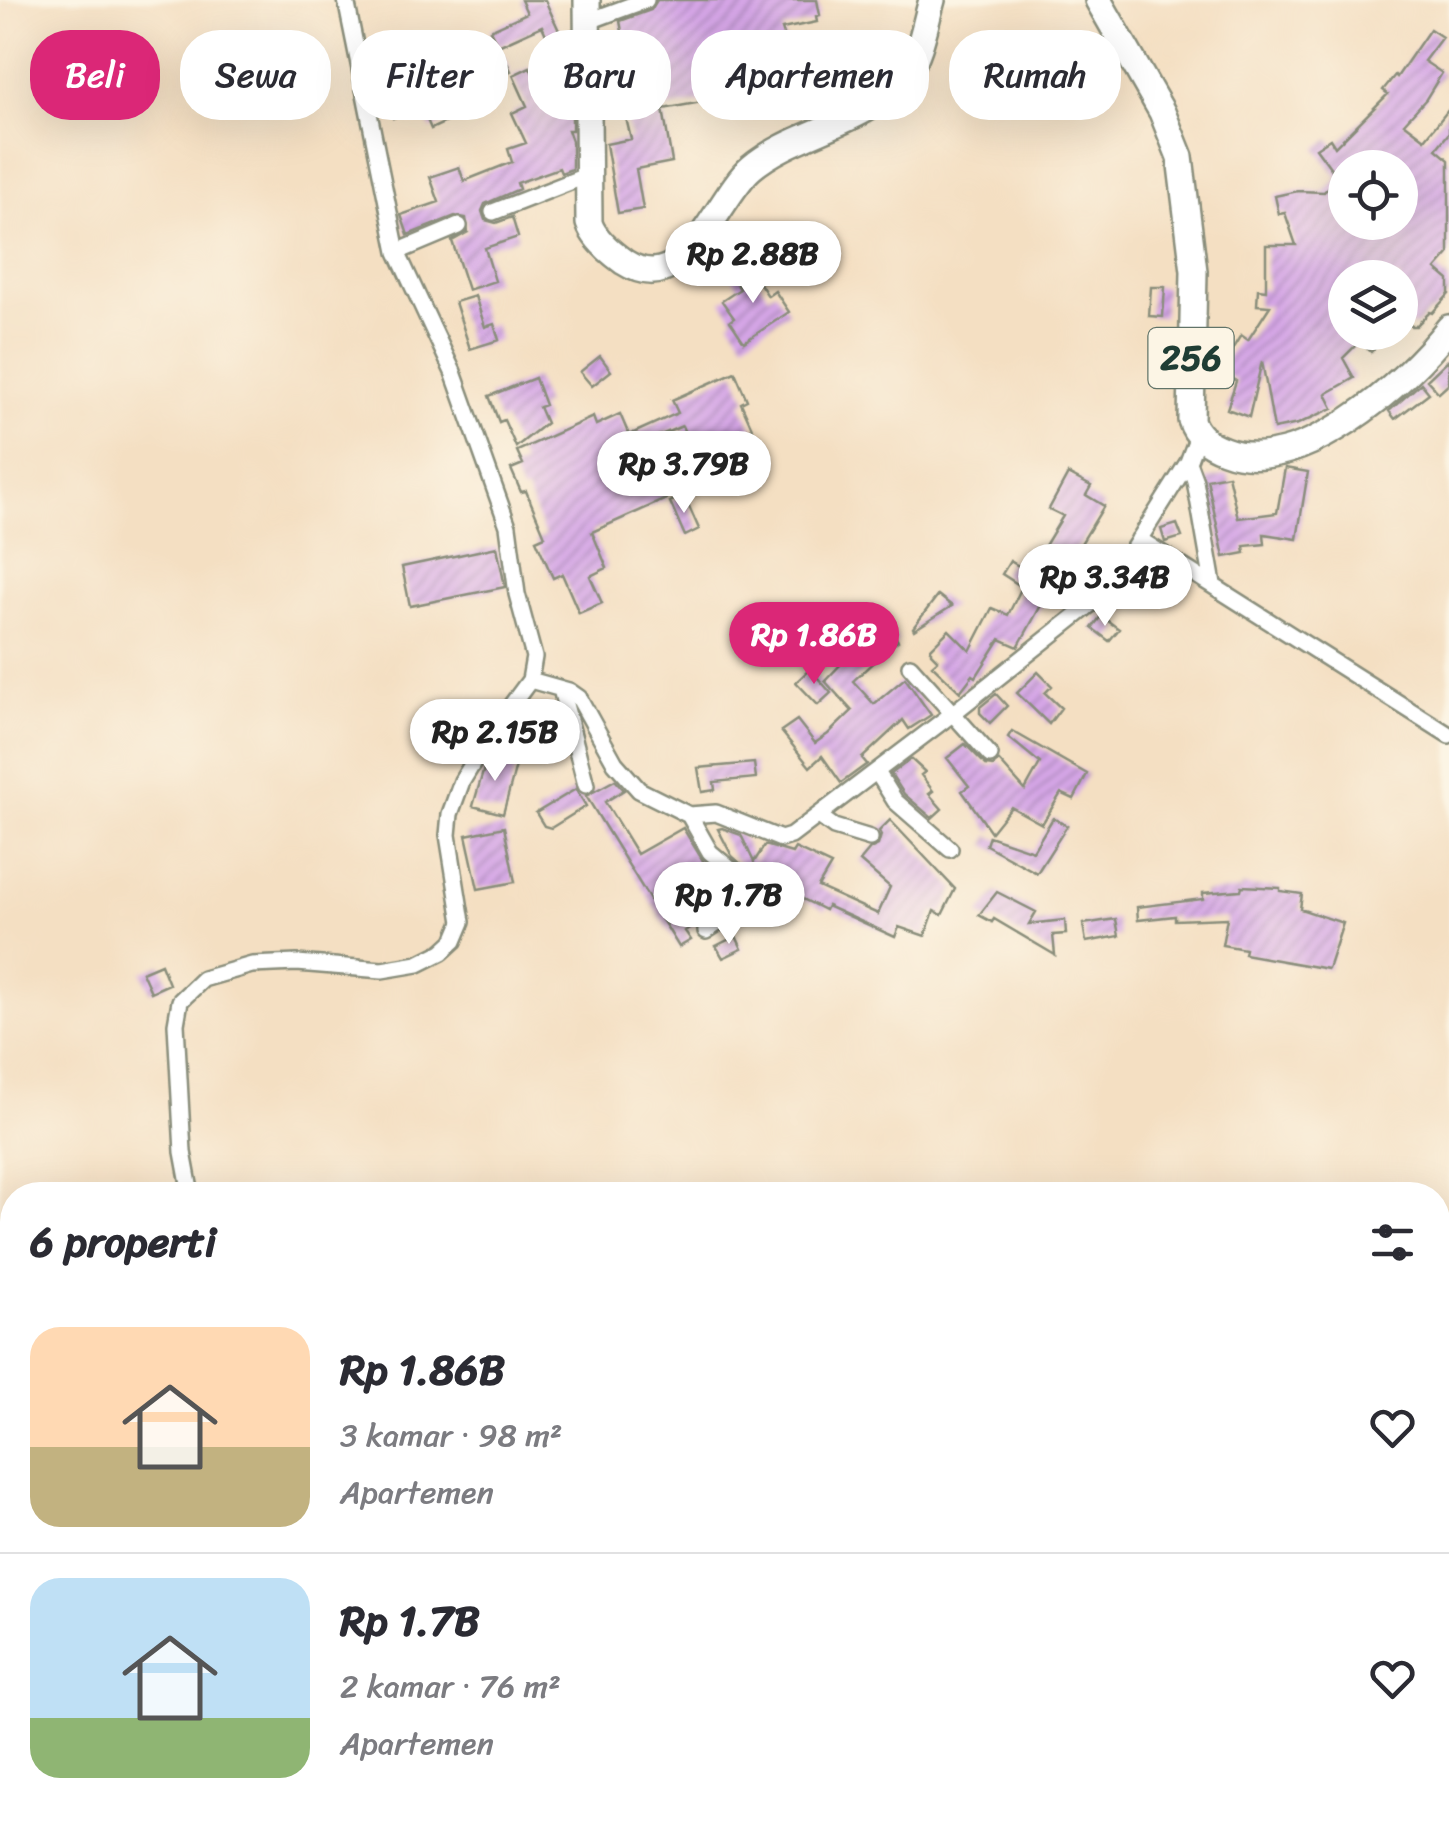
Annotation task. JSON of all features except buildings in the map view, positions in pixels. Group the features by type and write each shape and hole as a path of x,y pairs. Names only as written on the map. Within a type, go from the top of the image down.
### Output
{"main road":[{"path":"588,10 588,222 599,240 624,262 660,269 682,260 735,185 754,166 774,152 868,106 896,86 917,52 932,0"},
{"name":"256","path":"1098,0 1162,112 1180,157 1194,271 1191,420 1198,436 1218,448 1245,456 1297,446 1325,433 1378,398 1424,359 1449,328"}],"street":[{"path":"189,1182 183,1152 176,1024 180,1001 204,979 252,965 296,963 382,970 418,964 454,941 462,922 448,836 450,814 462,781 530,680 534,657 517,594 508,526 453,372 398,252 346,0"},
{"path":"588,10 646,0"},
{"path":"493,212 588,175"},
{"path":"398,252 459,226"},
{"path":"690,815 716,813 781,839 820,816 1106,592 1188,462 1198,436"},
{"path":"1188,462 1195,481 1212,584"},
{"path":"1139,539 1449,735"},
{"path":"910,666 990,756"},
{"path":"530,680 579,698 628,780 639,790 690,815 710,852 750,886 753,894 747,904 706,931"},
{"path":"560,689 586,785"},
{"path":"876,772 895,800 950,849"},
{"path":"820,816 834,827 870,838"}]}
